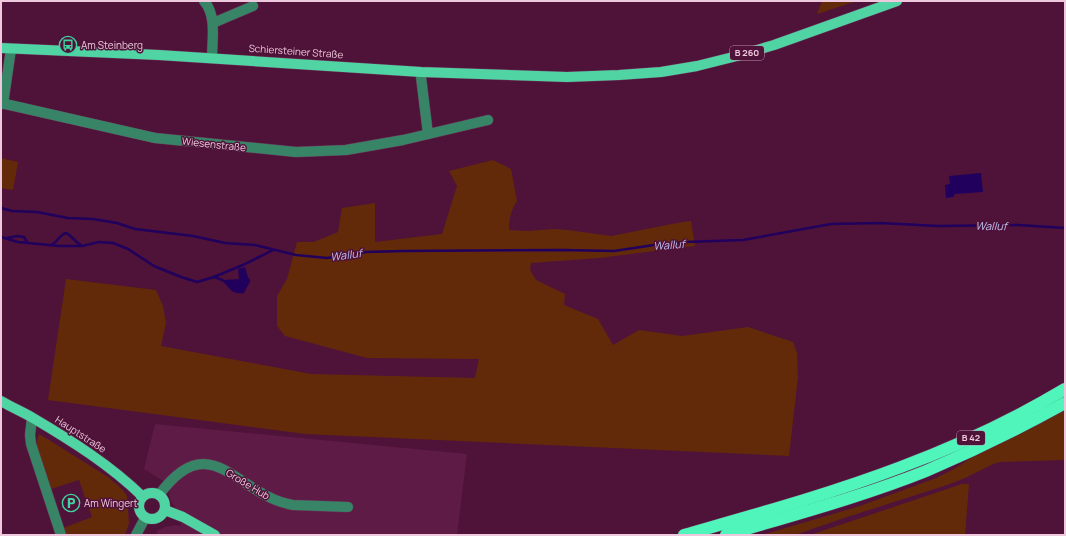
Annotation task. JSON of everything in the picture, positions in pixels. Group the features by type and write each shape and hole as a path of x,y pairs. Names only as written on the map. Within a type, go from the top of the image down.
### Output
{"highway":[{"name":"B 42","path":"684,535 809,498 902,467 983,432 1065,390"},
{"name":"B 42","path":"726,535 877,489 925,471 1001,437 1065,403"}],"main road":[{"name":"Schiersteiner Straße","path":"6,48 212,58 421,72 532,76 619,76 661,72 697,66 737,56 780,43 897,1"},
{"name":"Hauptstraße","path":"1,401 62,436 99,460 125,480 142,496"},
{"path":"148,493 159,495 164,502 163,513 157,519 153,520 145,518 140,513 138,506 142,496 148,493"},
{"path":"164,510 183,517 215,535"}],"street":[{"path":"204,1 208,5 213,23 212,58"},
{"path":"213,23 253,6"},
{"name":"Wiesenstraße","path":"6,48 10,56 2,103 155,138 296,152 346,150 403,140 488,120"},
{"path":"421,77 428,134"},
{"path":"32,418 30,435 31,444 61,535"},
{"name":"Große Hub","path":"159,495 170,481 180,472 195,465 210,464 223,469 271,498 285,504 348,507"},
{"path":"136,535 145,518"}],"shaded area":[{"path":"822,1 857,1 817,14"},
{"path":"1,158 18,162 13,190 1,188"},
{"path":"493,160 511,169 517,201 513,208 509,222 509,230 527,231 554,229 611,236 691,221 695,246 599,258 531,263 530,270 536,280 565,294 564,305 598,319 613,345 639,330 682,336 748,327 793,342 797,353 798,377 789,456 305,434 48,400 66,279 156,290 163,306 166,323 161,346 311,374 475,378 479,359 367,358 285,336 277,326 277,296 287,279 297,242 314,242 338,232 342,208 375,203 375,242 442,234 457,186 449,171"},
{"path":"981,173 983,192 955,194 953,197 946,198 945,185 950,184 949,176"},
{"path":"245,267 249,281 243,292 233,290 223,280 239,279 238,269"},
{"path":"1065,410 1065,460 1000,462 947,485 795,535 762,535 860,506 936,478 971,458"},
{"path":"155,424 467,454 457,535 156,535 158,530 165,527 175,525 180,526 185,515 178,512 171,501 169,495 171,486 144,469"},
{"path":"39,434 108,477 123,490 127,496 129,523 125,535 65,535 63,528 92,517 79,480 51,489 36,444"},
{"path":"962,484 969,484 965,535 810,535"}],"waterway":[{"name":"Walluf","path":"1,208 12,211 37,212 68,218 93,219 117,223 135,229 193,236 225,243 255,245 296,255 327,258 366,252 403,251 614,251 685,242 743,240 831,224 880,223 938,226 1018,225 1065,228"},
{"name":"Walluf","path":"51,245 66,233 81,245"},
{"name":"Walluf","path":"7,238 17,236 24,237 27,242"},
{"name":"Walluf","path":"1,237 18,242 59,246 82,246 99,242 113,243 128,249 154,266 197,282 214,277 245,264 273,250"},
{"name":"Walluf","path":"214,277 223,280 232,289 239,292 243,292 249,281 248,279"}],"place":[{"name":"Am Steinberg","path":"68,45"},
{"name":"Am Wingert","path":"71,503"}]}
